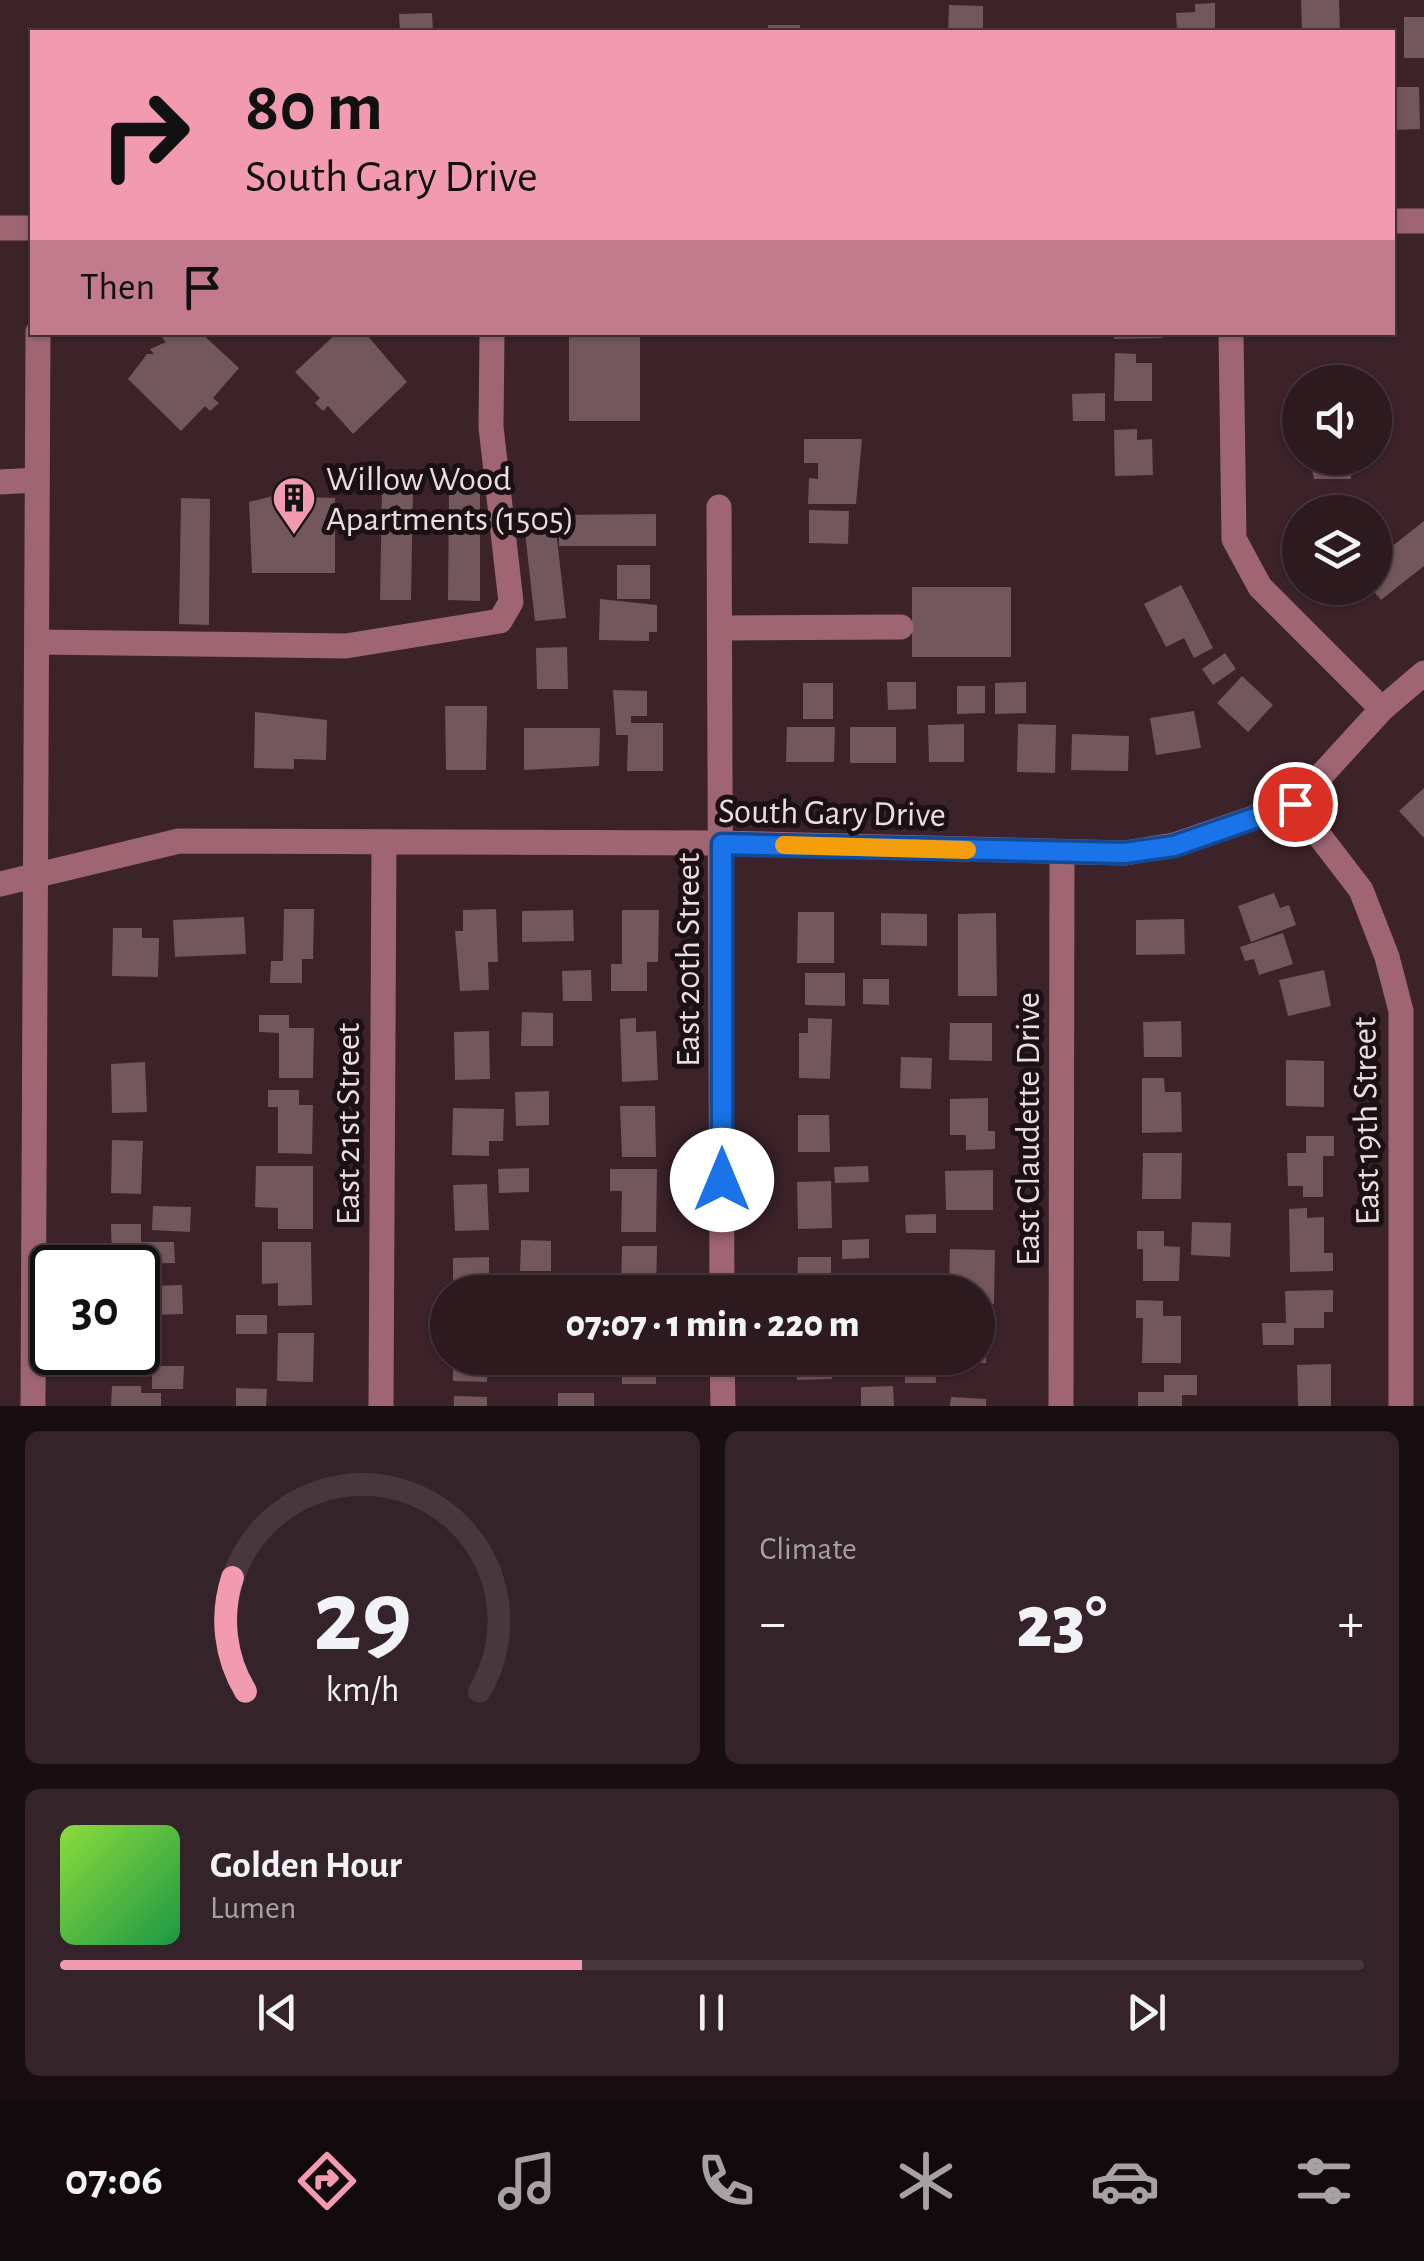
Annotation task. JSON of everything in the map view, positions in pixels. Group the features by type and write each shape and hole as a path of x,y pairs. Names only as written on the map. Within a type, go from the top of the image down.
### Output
{"street":[{"path":"1395,221 1424,221"},
{"path":"0,228 30,228"},
{"path":"33,1406 38,335"},
{"path":"37,642 346,646 500,621 511,602 491,426 492,335"},
{"path":"1231,335 1234,540 1260,587 1382,709"},
{"path":"0,482 37,480"},
{"name":"East 20th Street","path":"719,508 722,1275"},
{"path":"720,628 900,627"},
{"name":"South Gary Drive","path":"0,884 179,842 722,844 1062,853 1125,853 1174,846 1295,804 1382,709 1424,672"},
{"name":"East 19th Street","path":"1295,804 1361,890 1387,957 1401,1012 1400,1406"},
{"name":"East 21st Street","path":"381,1406 384,843"},
{"name":"East Claudette Drive","path":"1062,853 1062,1406"},
{"path":"722,1375 722,1406"}],"building":[{"path":"1301,0 1339,0 1340,30 1302,30"},
{"path":"1215,3 1215,30 1177,30 1176,13 1195,12 1195,4"},
{"path":"949,5 983,6 983,30 948,30"},
{"path":"432,13 433,30 400,30 399,14"},
{"path":"1404,17 1424,17 1424,58 1404,58"},
{"path":"768,25 800,25 800,30 768,30"},
{"path":"1395,87 1419,87 1420,129 1395,130"},
{"path":"203,335 239,368 213,398 219,403 210,411 205,406 181,431 128,379 147,354 154,354 150,349 166,342 162,338"},
{"path":"335,335 367,335 407,382 353,434 328,406 323,411 315,403 320,398 295,372"},
{"path":"569,335 640,335 640,421 569,421"},
{"path":"1114,335 1163,335 1163,338 1114,339"},
{"path":"1306,335 1350,335 1350,336"},
{"path":"1115,353 1136,354 1136,363 1152,363 1152,401 1114,401"},
{"path":"1105,393 1105,421 1073,421 1072,394"},
{"path":"1137,429 1137,440 1152,439 1153,475 1115,476 1114,430"},
{"path":"804,439 862,439 856,504 808,504 809,478 818,479 818,463 804,463"},
{"path":"1313,475 1351,475 1351,479 1314,479"},
{"path":"382,488 413,489 411,600 380,600"},
{"path":"449,489 480,489 480,601 448,600"},
{"name":"Willow Wood Apartments (1505)","path":"273,496 335,498 335,573 252,573 249,502"},
{"path":"181,498 210,499 209,625 179,624"},
{"path":"809,510 849,511 848,544 809,543"},
{"path":"656,514 656,546 559,546 559,515"},
{"path":"555,521 566,618 535,621 524,524"},
{"path":"1424,521 1424,566 1392,591 1392,546"},
{"path":"617,565 650,565 650,599 617,599"},
{"path":"1181,585 1213,648 1194,658 1184,638 1166,647 1144,604"},
{"path":"912,587 1011,587 1011,657 912,657"},
{"path":"600,599 657,605 657,632 649,632 649,641 599,640"},
{"path":"567,647 568,689 537,689 536,648"},
{"path":"1225,653 1236,669 1213,685 1202,669"},
{"path":"1242,676 1273,705 1248,732 1217,703"},
{"path":"887,682 916,682 916,709 888,710"},
{"path":"1026,682 1026,713 995,714 995,683"},
{"path":"803,683 833,683 833,719 803,719"},
{"path":"957,686 985,686 985,713 957,714"},
{"path":"613,690 647,691 647,716 631,716 631,723 663,723 663,771 627,771 628,735 616,735"},
{"path":"445,706 487,706 486,770 446,770"},
{"path":"1194,711 1201,748 1156,755 1150,718"},
{"path":"255,712 327,720 326,760 294,759 294,769 254,768"},
{"path":"964,724 964,762 929,762 928,725"},
{"path":"1018,724 1056,725 1055,773 1017,772"},
{"path":"787,727 835,727 834,762 786,762"},
{"path":"850,727 896,727 896,763 850,763"},
{"path":"524,728 600,728 599,766 524,770"},
{"path":"1072,734 1129,736 1128,771 1071,770"},
{"path":"1424,788 1424,838 1399,811"},
{"path":"1274,893 1280,908 1289,905 1296,925 1251,942 1238,906"},
{"path":"284,909 314,909 313,959 302,959 302,983 270,983 271,961 283,961"},
{"path":"496,909 498,962 488,962 489,990 460,991 455,931 463,931 463,910"},
{"path":"573,910 574,941 522,942 522,911"},
{"path":"622,910 659,910 658,962 647,962 647,991 611,991 611,964 622,964"},
{"path":"798,912 834,912 834,963 797,963"},
{"path":"881,913 927,914 927,946 881,945"},
{"path":"996,913 997,996 958,996 958,914"},
{"path":"244,917 246,954 175,957 173,920"},
{"path":"1184,919 1185,954 1136,955 1136,920"},
{"path":"113,928 142,928 142,938 159,938 158,977 112,976"},
{"path":"1283,933 1293,964 1259,975 1254,959 1245,961 1240,947"},
{"path":"591,970 592,1001 563,1001 562,971"},
{"path":"1324,970 1331,1006 1288,1016 1279,980"},
{"path":"805,973 845,973 845,1006 805,1005"},
{"path":"863,979 889,979 889,1005 863,1004"},
{"path":"522,1012 553,1013 553,1046 521,1046"},
{"path":"259,1015 289,1015 289,1028 314,1028 313,1078 279,1078 279,1033 259,1032"},
{"path":"636,1018 636,1032 656,1031 658,1080 622,1082 620,1019"},
{"path":"808,1018 832,1019 830,1079 799,1078 799,1033 808,1033"},
{"path":"1181,1021 1182,1057 1144,1057 1143,1022"},
{"path":"950,1023 992,1023 992,1061 949,1060"},
{"path":"489,1031 490,1079 455,1080 454,1032"},
{"path":"901,1057 932,1058 931,1089 900,1088"},
{"path":"1286,1060 1324,1061 1324,1107 1286,1106"},
{"path":"145,1062 147,1112 112,1113 111,1064"},
{"path":"1142,1078 1164,1078 1165,1092 1181,1092 1182,1132 1142,1133"},
{"path":"268,1090 299,1090 299,1105 313,1105 312,1154 278,1153 278,1107 268,1107"},
{"path":"549,1091 549,1125 516,1126 515,1092"},
{"path":"988,1098 988,1131 995,1131 995,1149 966,1150 966,1135 950,1135 950,1099"},
{"path":"620,1106 655,1106 656,1157 622,1157"},
{"path":"453,1108 504,1109 503,1141 489,1141 489,1156 452,1155"},
{"path":"798,1115 829,1115 830,1152 798,1152"},
{"path":"1306,1136 1334,1136 1334,1156 1323,1156 1323,1197 1303,1197 1303,1186 1288,1186 1287,1153 1306,1153"},
{"path":"112,1140 143,1141 141,1194 111,1193"},
{"path":"1143,1153 1182,1153 1181,1199 1142,1199"},
{"path":"256,1166 313,1166 313,1229 278,1229 278,1208 255,1207"},
{"path":"868,1166 869,1182 835,1183 834,1167"},
{"path":"529,1168 529,1192 499,1193 498,1169"},
{"path":"610,1169 657,1169 656,1232 621,1232 622,1191 610,1191"},
{"path":"993,1170 993,1210 946,1210 945,1171"},
{"path":"831,1181 832,1228 798,1229 797,1182"},
{"path":"487,1184 489,1230 455,1231 453,1185"},
{"path":"153,1206 191,1207 190,1232 152,1230"},
{"path":"1307,1208 1307,1218 1324,1217 1324,1253 1333,1253 1333,1271 1290,1272 1289,1209"},
{"path":"936,1214 936,1233 906,1233 905,1215"},
{"path":"1192,1222 1231,1223 1230,1257 1191,1255"},
{"path":"111,1224 141,1224 141,1242 174,1242 175,1263 160,1263 160,1245 112,1245"},
{"path":"1137,1231 1164,1231 1164,1246 1180,1247 1179,1281 1143,1281 1143,1249 1137,1249"},
{"path":"869,1239 869,1258 842,1259 842,1240"},
{"path":"521,1240 551,1241 551,1271 520,1271"},
{"path":"262,1242 311,1242 312,1305 278,1306 278,1283 262,1284"},
{"path":"622,1246 657,1246 656,1275 621,1275"},
{"path":"950,1249 995,1250 995,1275 949,1275"},
{"path":"489,1257 489,1275 453,1275 453,1258"},
{"path":"798,1257 831,1257 831,1275 797,1275"},
{"path":"182,1285 183,1314 160,1315 160,1286"},
{"path":"1333,1290 1333,1312 1324,1312 1324,1328 1294,1328 1294,1345 1263,1345 1262,1323 1286,1323 1285,1291"},
{"path":"1136,1300 1163,1301 1163,1316 1181,1316 1181,1363 1142,1363 1143,1318 1136,1318"},
{"path":"236,1315 267,1315 267,1334 236,1334"},
{"path":"278,1333 314,1333 313,1382 277,1381"},
{"path":"1331,1364 1331,1406 1298,1406 1297,1365"},
{"path":"160,1366 184,1366 183,1389 152,1389 152,1375 160,1375"},
{"path":"453,1375 487,1375 487,1382 453,1381"},
{"path":"622,1375 656,1375 656,1384 622,1384"},
{"path":"797,1375 832,1375 832,1379 797,1380"},
{"path":"905,1375 936,1375 936,1383 905,1383"},
{"path":"1164,1375 1197,1375 1197,1395 1182,1395 1182,1406 1138,1406 1138,1392 1164,1392"},
{"path":"112,1386 141,1386 141,1393 161,1393 161,1406 111,1406"},
{"path":"893,1386 894,1406 861,1406 861,1387"},
{"path":"236,1388 267,1389 266,1406 236,1406"},
{"path":"558,1393 594,1393 594,1406 558,1406"},
{"path":"454,1396 487,1397 487,1406 454,1406"},
{"path":"951,1397 986,1399 986,1406 950,1406"}],"slow traffic":[{"path":"784,845 967,850"}],"place":[{"name":"Willow Wood Apartments (1505)","path":"294,536"}],"route":[{"path":"722,1180 722,844 1125,853 1174,846 1295,804"}]}
